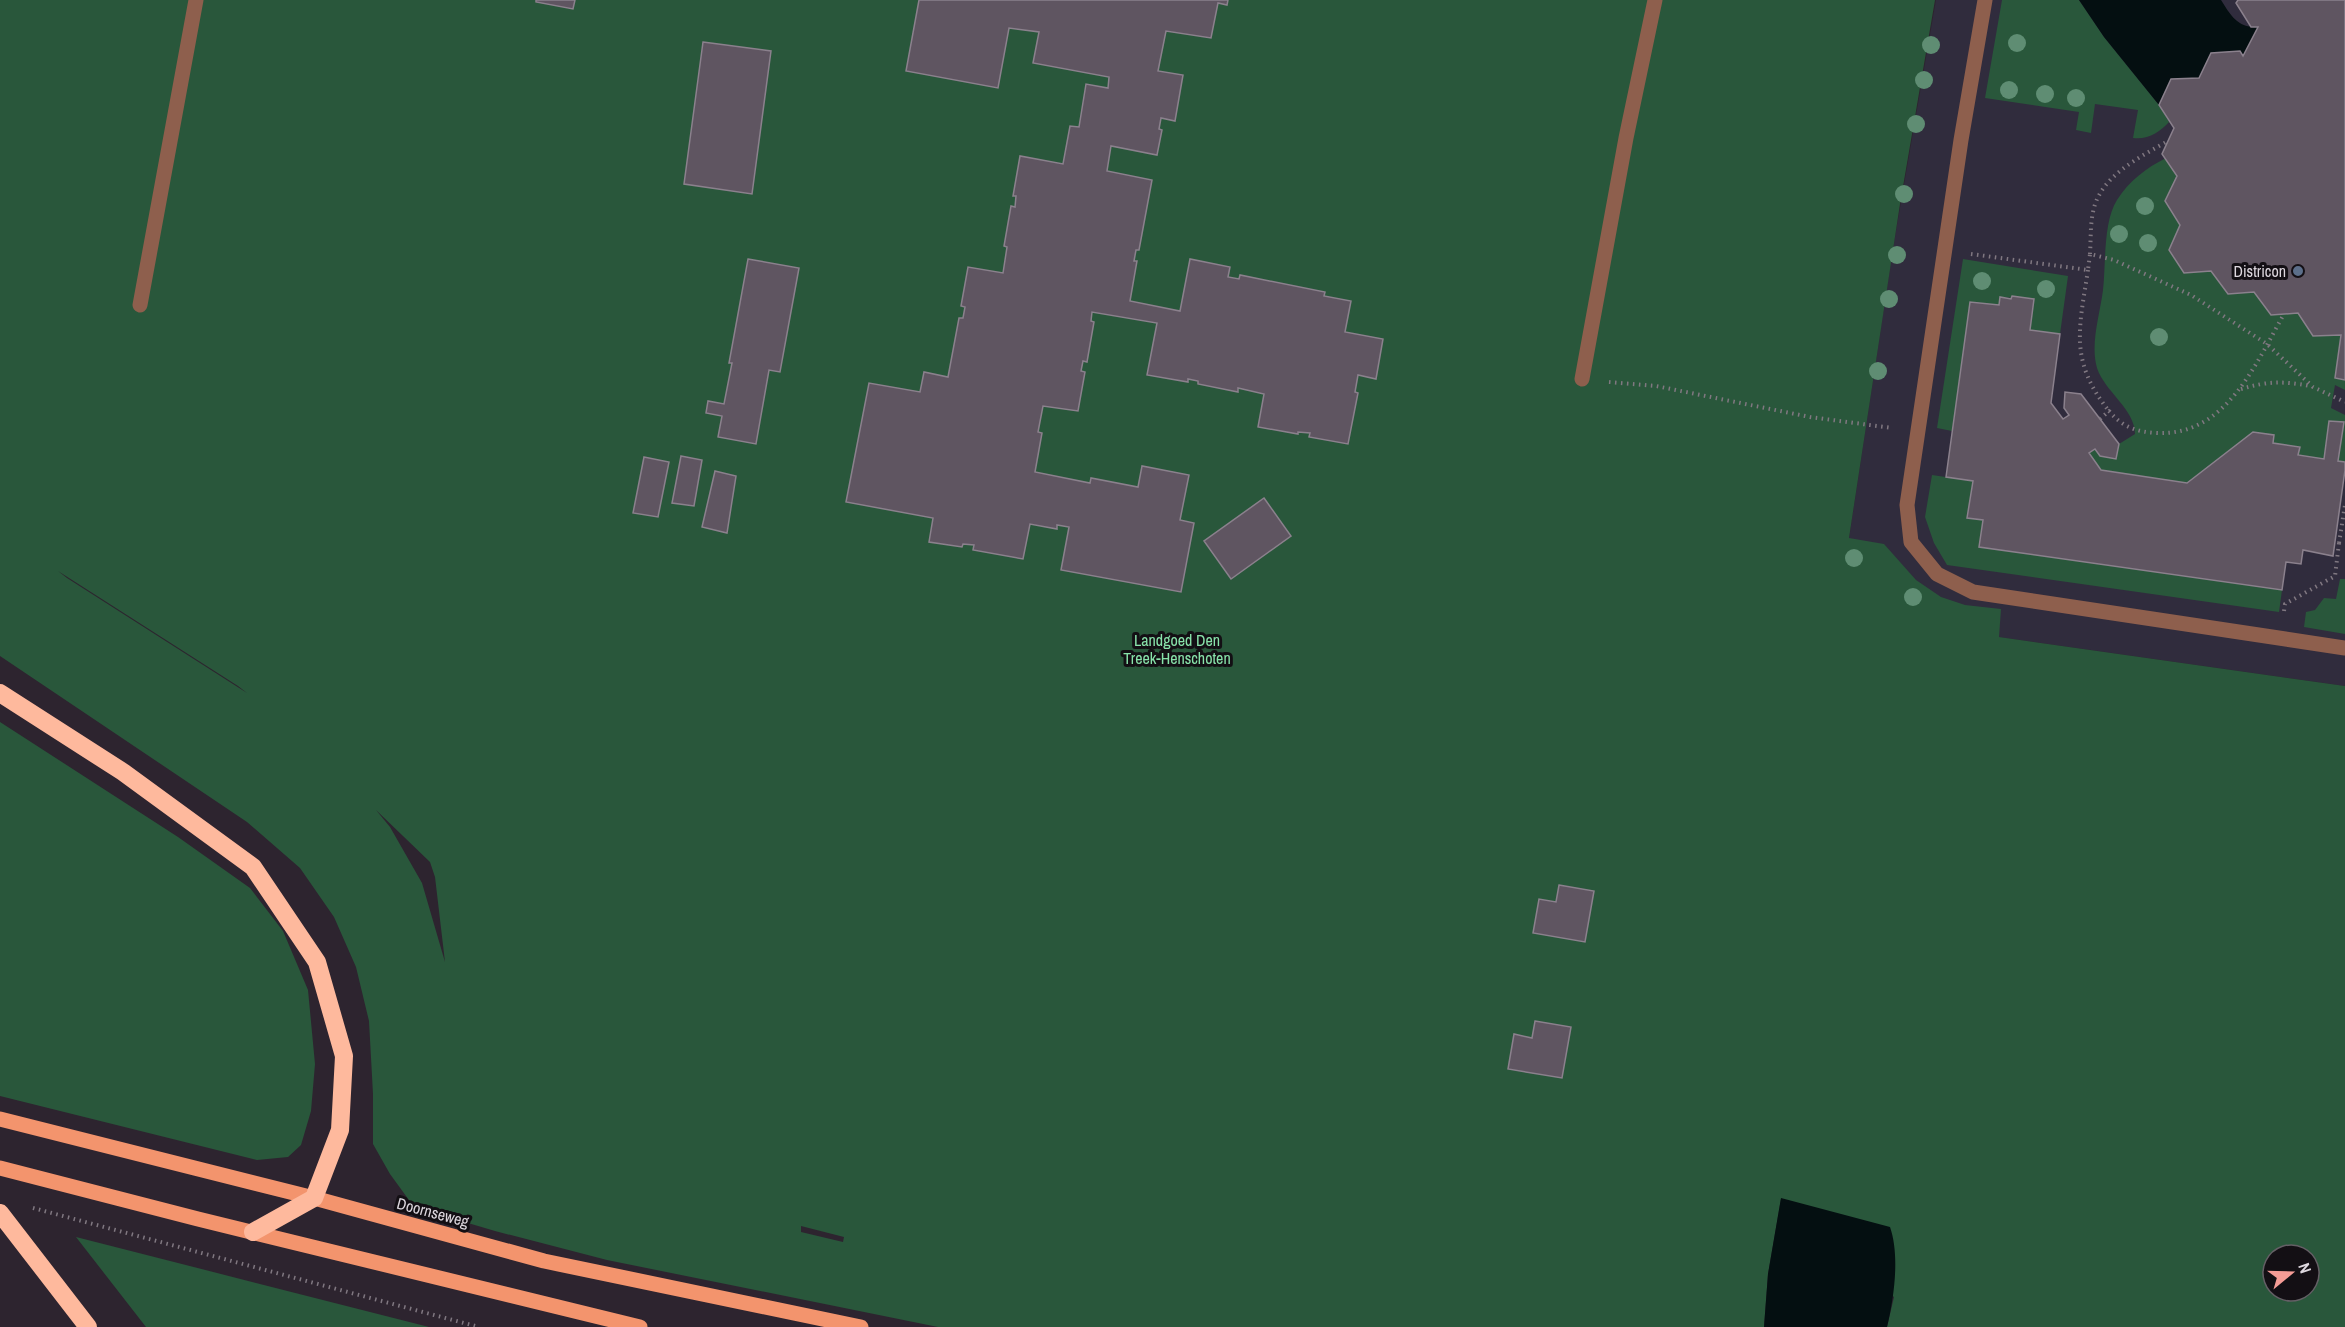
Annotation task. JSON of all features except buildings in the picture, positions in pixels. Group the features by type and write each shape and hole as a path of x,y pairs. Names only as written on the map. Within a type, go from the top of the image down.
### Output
{"highway":[{"path":"0,693 123,772 253,867 317,962 344,1056 340,1130 314,1198 253,1232"},
{"path":"0,1213 88,1327"}],"main road":[{"name":"Doornseweg","path":"0,1119 314,1198 544,1261 861,1327"},
{"path":"0,1168 640,1327"}],"lane":[{"path":"140,305 196,0"},
{"path":"1582,379 1626,138 1655,0"},
{"path":"1985,0 1967,97 1907,505 1911,542 1937,574 1973,592 2345,648"}],"path":[{"path":"2168,141 2119,172 2102,190 2094,207 2079,351 2084,371 2093,390 2118,423 2131,429 2173,433 2192,428 2209,420 2241,389 2284,314"},
{"path":"1945,250 2088,270"},
{"path":"2090,254 2114,260 2191,295 2267,344 2313,387"},
{"path":"1582,379 1656,386 1810,417 1917,432"},
{"path":"2241,389 2265,382 2287,382 2313,387 2345,402"},
{"path":"2100,419 2109,411"},
{"path":"2282,618 2285,604 2335,576 2337,543 2345,506"},
{"path":"23,1206 479,1327"}],"shaded area":[{"path":"1936,0 2345,0 2345,686 1998,637 1849,538 1893,248"},
{"path":"2079,0 2221,0 2240,23 2258,27 2243,56 2199,78 2171,80 2159,105 2104,37"},
{"path":"1781,1198 1890,1227 1895,1264 1894,1290 1887,1327 1764,1327 1768,1274"}],"green space":[{"name":"Landgoed Den Treek-Henschoten","path":"0,0 1935,0 1900,204 1849,538 1884,544 1916,580 1941,597 1965,605 2001,609 1999,637 2345,686 2345,1327 1887,1327 1894,1297 1781,1199 1768,1274 1764,1327 938,1327 607,1260 414,1207 390,1174 373,1144 369,1021 356,967 334,917 300,868 247,822 0,656","holes":["58,571 238,686 247,693 67,578","376,810 430,862 435,877 445,962 422,883 390,827","801,1226 844,1237 843,1242 801,1232"]},
{"path":"2002,0 2079,0 2104,37 2159,105 2169,122 2162,129 2144,138 2133,138 2138,110 2095,104 2091,133 2076,130 2079,112 1985,98"},
{"path":"2166,158 2177,176 2180,225 2169,250 2184,273 2211,271 2228,294 2254,292 2271,315 2298,313 2341,335 2335,378 2345,380 2345,390 2335,385 2331,408 2345,415 2345,462 2338,461 2344,423 2329,421 2324,459 2298,455 2300,447 2273,443 2274,435 2254,432 2187,483 2101,470 2089,453 2095,449 2100,456 2116,459 2119,444 2135,434 2130,417 2101,377 2095,359 2095,339 2103,290 2107,231 2113,209 2122,193 2145,171"},
{"path":"1963,259 2068,276 2060,334 2030,330 2034,299 2000,297 1999,305 1971,302 1952,431 1937,428"},
{"path":"1932,475 1973,481 1967,518 1983,520 1980,547 2282,590 2279,612 1947,565 1934,543 1925,517"},
{"path":"2340,579 2345,579 2345,634 2304,627 2306,612 2315,610 2324,598 2336,599"},
{"path":"0,722 178,837 250,888 283,931 308,990 315,1064 311,1111 301,1145 288,1157 257,1160 0,1096"},
{"path":"76,1237 429,1327 146,1327"}],"place":[{"name":"Districon","path":"2298,271"}]}
